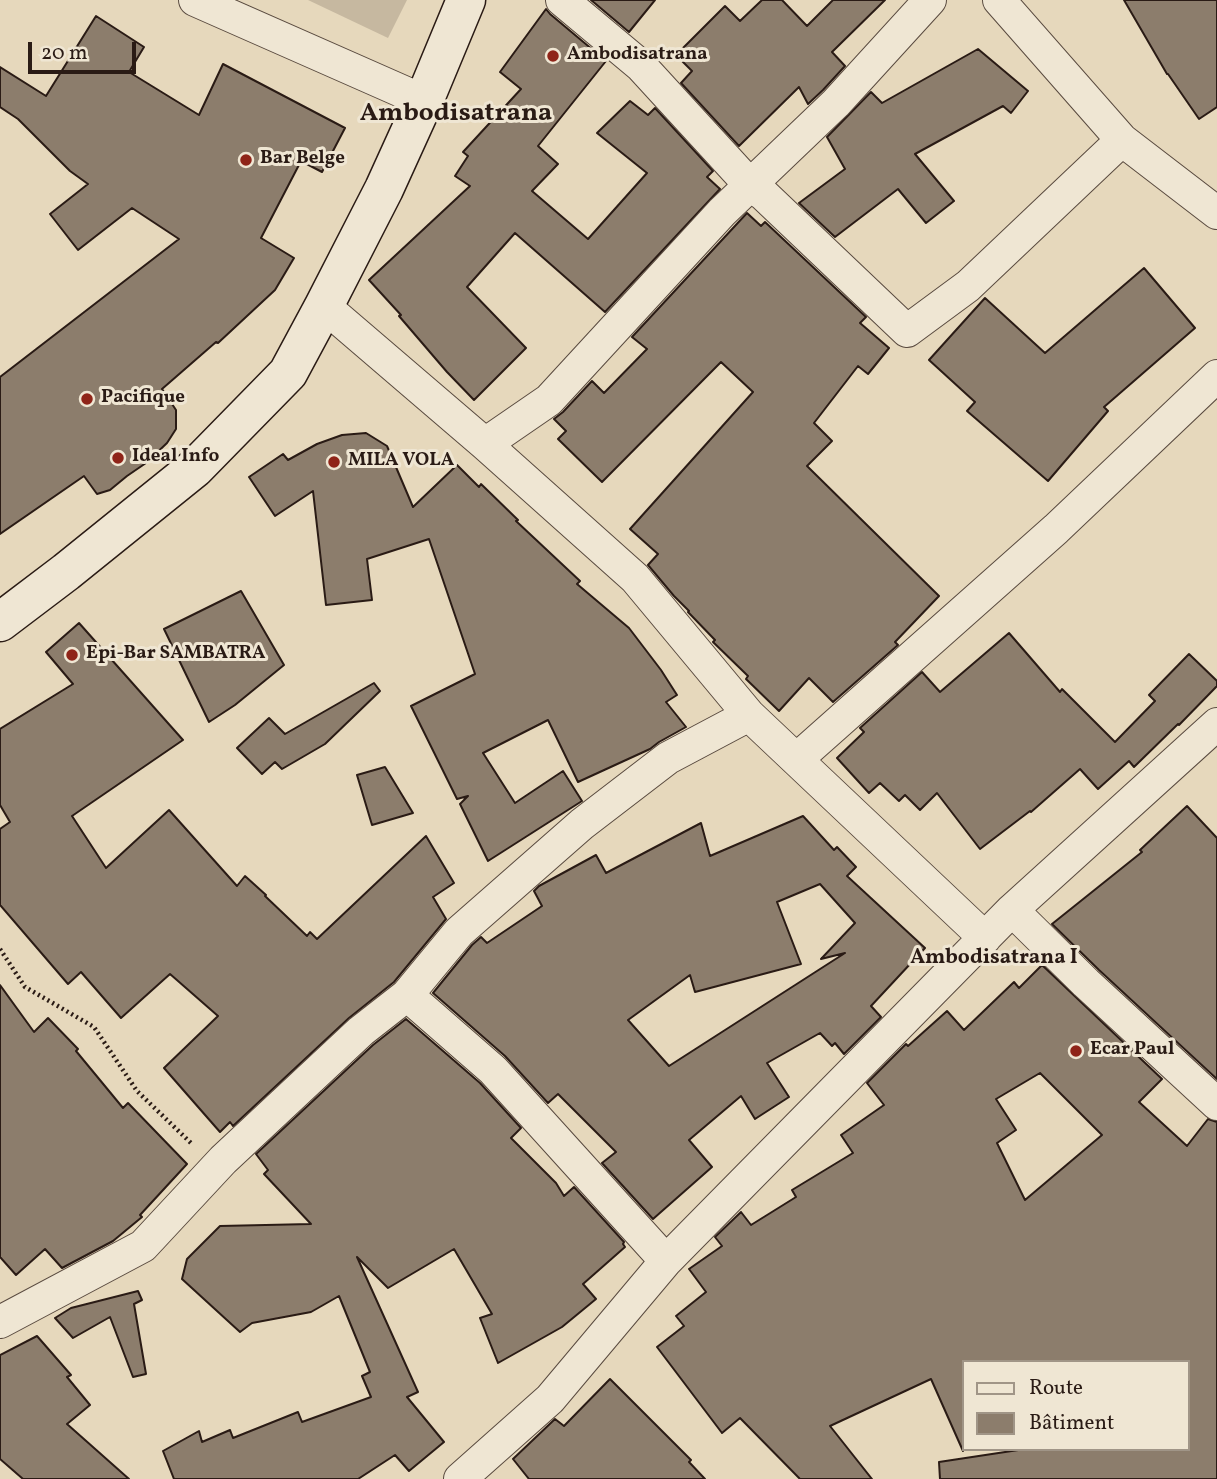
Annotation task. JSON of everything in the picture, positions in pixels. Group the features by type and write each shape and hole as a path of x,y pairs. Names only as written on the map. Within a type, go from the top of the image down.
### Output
{"main road":[{"path":"0,622 195,468 288,373 384,189 466,0"}],"street":[{"path":"195,0 424,101"},
{"path":"562,0 640,66 750,185 763,194 906,331 968,286 1122,140"},
{"path":"485,444 549,400 722,212 836,103 930,0"},
{"path":"999,0 1122,140 1217,214"},
{"path":"324,306 485,444 635,578 749,715 985,937"},
{"path":"797,759 1056,529 1217,376"},
{"path":"0,1322 143,1246 216,1168 361,1031 407,995 458,932 582,824 668,758 749,715"},
{"path":"460,1479 550,1399 666,1261 1012,910 1217,724"},
{"path":"1012,910 1086,983 1217,1104"},
{"path":"407,995 493,1070 666,1261"}],"path":[{"path":"0,949 26,987 94,1027 137,1091 216,1168"}],"shaded area":[{"path":"308,0 407,0 388,38"}],"building":[{"path":"591,0 655,0 629,32"},
{"path":"762,0 782,0 807,26 833,0 885,0 832,52 845,66 823,90 808,104 799,87 739,146 681,83 692,71 676,55 725,6 740,21"},
{"path":"1124,0 1217,0 1217,107 1199,119 1167,74"},
{"path":"546,9 606,61 538,146 558,164 532,191 588,239 647,173 597,133 630,101 648,115 655,108 713,171 707,177 720,189 605,312 515,233 467,287 526,348 474,400 369,280 470,186 455,176 468,156 463,152 521,89 500,72"},
{"path":"96,16 144,47 129,72 199,115 223,64 345,128 322,172 301,161 261,238 294,258 275,290 218,343 162,389 176,410 176,429 167,443 110,490 97,494 84,476 0,534 0,377 179,239 132,208 78,250 50,214 88,184 70,171 18,119 0,107 0,67 46,96"},
{"path":"978,49 1028,91 1011,113 1003,106 915,154 954,201 926,223 898,189 835,237 799,203 845,169 827,137 871,92 882,103"},
{"path":"747,213 761,226 765,222 866,317 860,323 889,348 868,374 858,366 814,423 832,441 807,466 939,596 895,642 898,645 833,702 809,678 779,711 746,679 748,676 713,642 715,640 648,565 658,554 630,529 753,392 721,362 602,482 558,439 566,431 554,419 592,381 604,393 647,349 632,337"},
{"path":"1144,268 1195,328 1104,407 1108,411 1048,481 967,411 975,402 929,360 985,298 1045,353"},
{"path":"366,433 387,446 413,507 457,465 479,487 481,484 580,581 577,584 629,628 677,695 666,702 686,727 650,749 578,782 548,720 483,753 515,803 563,771 582,801 488,861 460,804 468,796 457,799 411,706 475,674 429,539 367,559 372,600 326,605 313,491 275,516 249,477 283,454 288,460 317,444 342,435"},
{"path":"241,591 284,665 235,705 209,722 164,629"},
{"path":"79,623 183,740 72,816 106,868 169,810 237,886 245,876 307,936 310,932 317,939 426,836 454,883 433,897 446,919 394,982 349,1018 233,1126 230,1122 220,1132 164,1068 218,1016 170,974 121,1018 81,972 68,984 0,905 0,829 10,822 0,805 0,729 73,684 46,652"},
{"path":"1009,633 1060,692 1062,689 1115,742 1155,701 1149,695 1189,654 1217,681 1217,686 1134,767 1129,761 1098,789 1080,769 1031,812 980,849 937,793 920,810 905,795 899,801 880,783 869,793 837,758 864,732 860,728 922,672 940,692"},
{"path":"374,683 380,691 325,744 282,769 275,762 262,774 237,748 269,718 285,734"},
{"path":"385,767 413,813 372,825 357,775"},
{"path":"1187,806 1217,838 1217,1079 1052,924 1142,852 1140,850"},
{"path":"803,816 834,850 837,847 856,867 847,876 925,948 871,1006 881,1017 844,1054 835,1043 832,1046 820,1033 767,1063 789,1097 755,1119 741,1096 689,1140 712,1167 653,1219 602,1163 616,1152 558,1094 548,1103 505,1056 433,993 481,937 487,943 542,906 534,891 539,886 596,855 606,873 701,823 710,856","holes":["820,884 855,923 821,959 845,953 669,1066 628,1020 690,975 695,992 801,964 777,902"]},
{"path":"1042,965 1162,1079 1139,1102 1187,1146 1208,1119 1217,1122 1217,1479 940,1479 939,1462 1012,1451 1189,1451 1189,1360 962,1360 962,1449 931,1379 830,1426 872,1479 800,1479 740,1418 722,1433 657,1347 684,1326 676,1316 706,1292 689,1269 722,1246 715,1237 741,1212 751,1225 796,1197 792,1190 853,1153 841,1135 884,1105 867,1083 906,1044 908,1046 947,1011 964,1030 1014,982 1019,988","holes":["1040,1073 1102,1135 1025,1200 997,1143 1016,1130 996,1099"]},
{"path":"0,985 34,1032 48,1018 78,1049 76,1051 123,1108 128,1103 187,1164 140,1215 142,1217 113,1241 62,1268 45,1249 16,1275 0,1257"},
{"path":"406,1019 480,1083 521,1128 511,1138 556,1183 564,1196 574,1187 624,1242 625,1247 583,1284 596,1299 562,1327 498,1363 480,1318 492,1314 454,1249 388,1288 357,1257 418,1392 407,1397 444,1442 409,1471 395,1455 358,1479 174,1479 163,1451 199,1431 202,1442 230,1430 233,1438 298,1412 302,1422 371,1397 362,1376 370,1372 339,1296 311,1312 252,1323 240,1332 182,1279 187,1259 220,1226 311,1224 264,1174 268,1170 256,1154 373,1045"},
{"path":"138,1291 142,1300 134,1304 146,1374 133,1377 110,1317 73,1338 55,1318 71,1308"},
{"path":"37,1336 71,1375 67,1377 90,1405 67,1424 129,1479 23,1479 0,1459 0,1355"},
{"path":"610,1379 691,1460 689,1462 705,1479 529,1479 513,1459 555,1419 564,1426"}],"place":[{"name":"Ambodisatrana","path":"553,56"},
{"name":"Bar Belge","path":"246,160"},
{"name":"Pacifique","path":"87,399"},
{"name":"Ideal Info","path":"118,458"},
{"name":"MILA VOLA","path":"334,462"},
{"name":"Epi-Bar SAMBATRA","path":"72,655"},
{"name":"Ecar Paul","path":"1076,1051"}],"district":[{"name":"Ambodisatrana","path":"456,115"},
{"name":"Ambodisatrana I","path":"994,959"}]}
